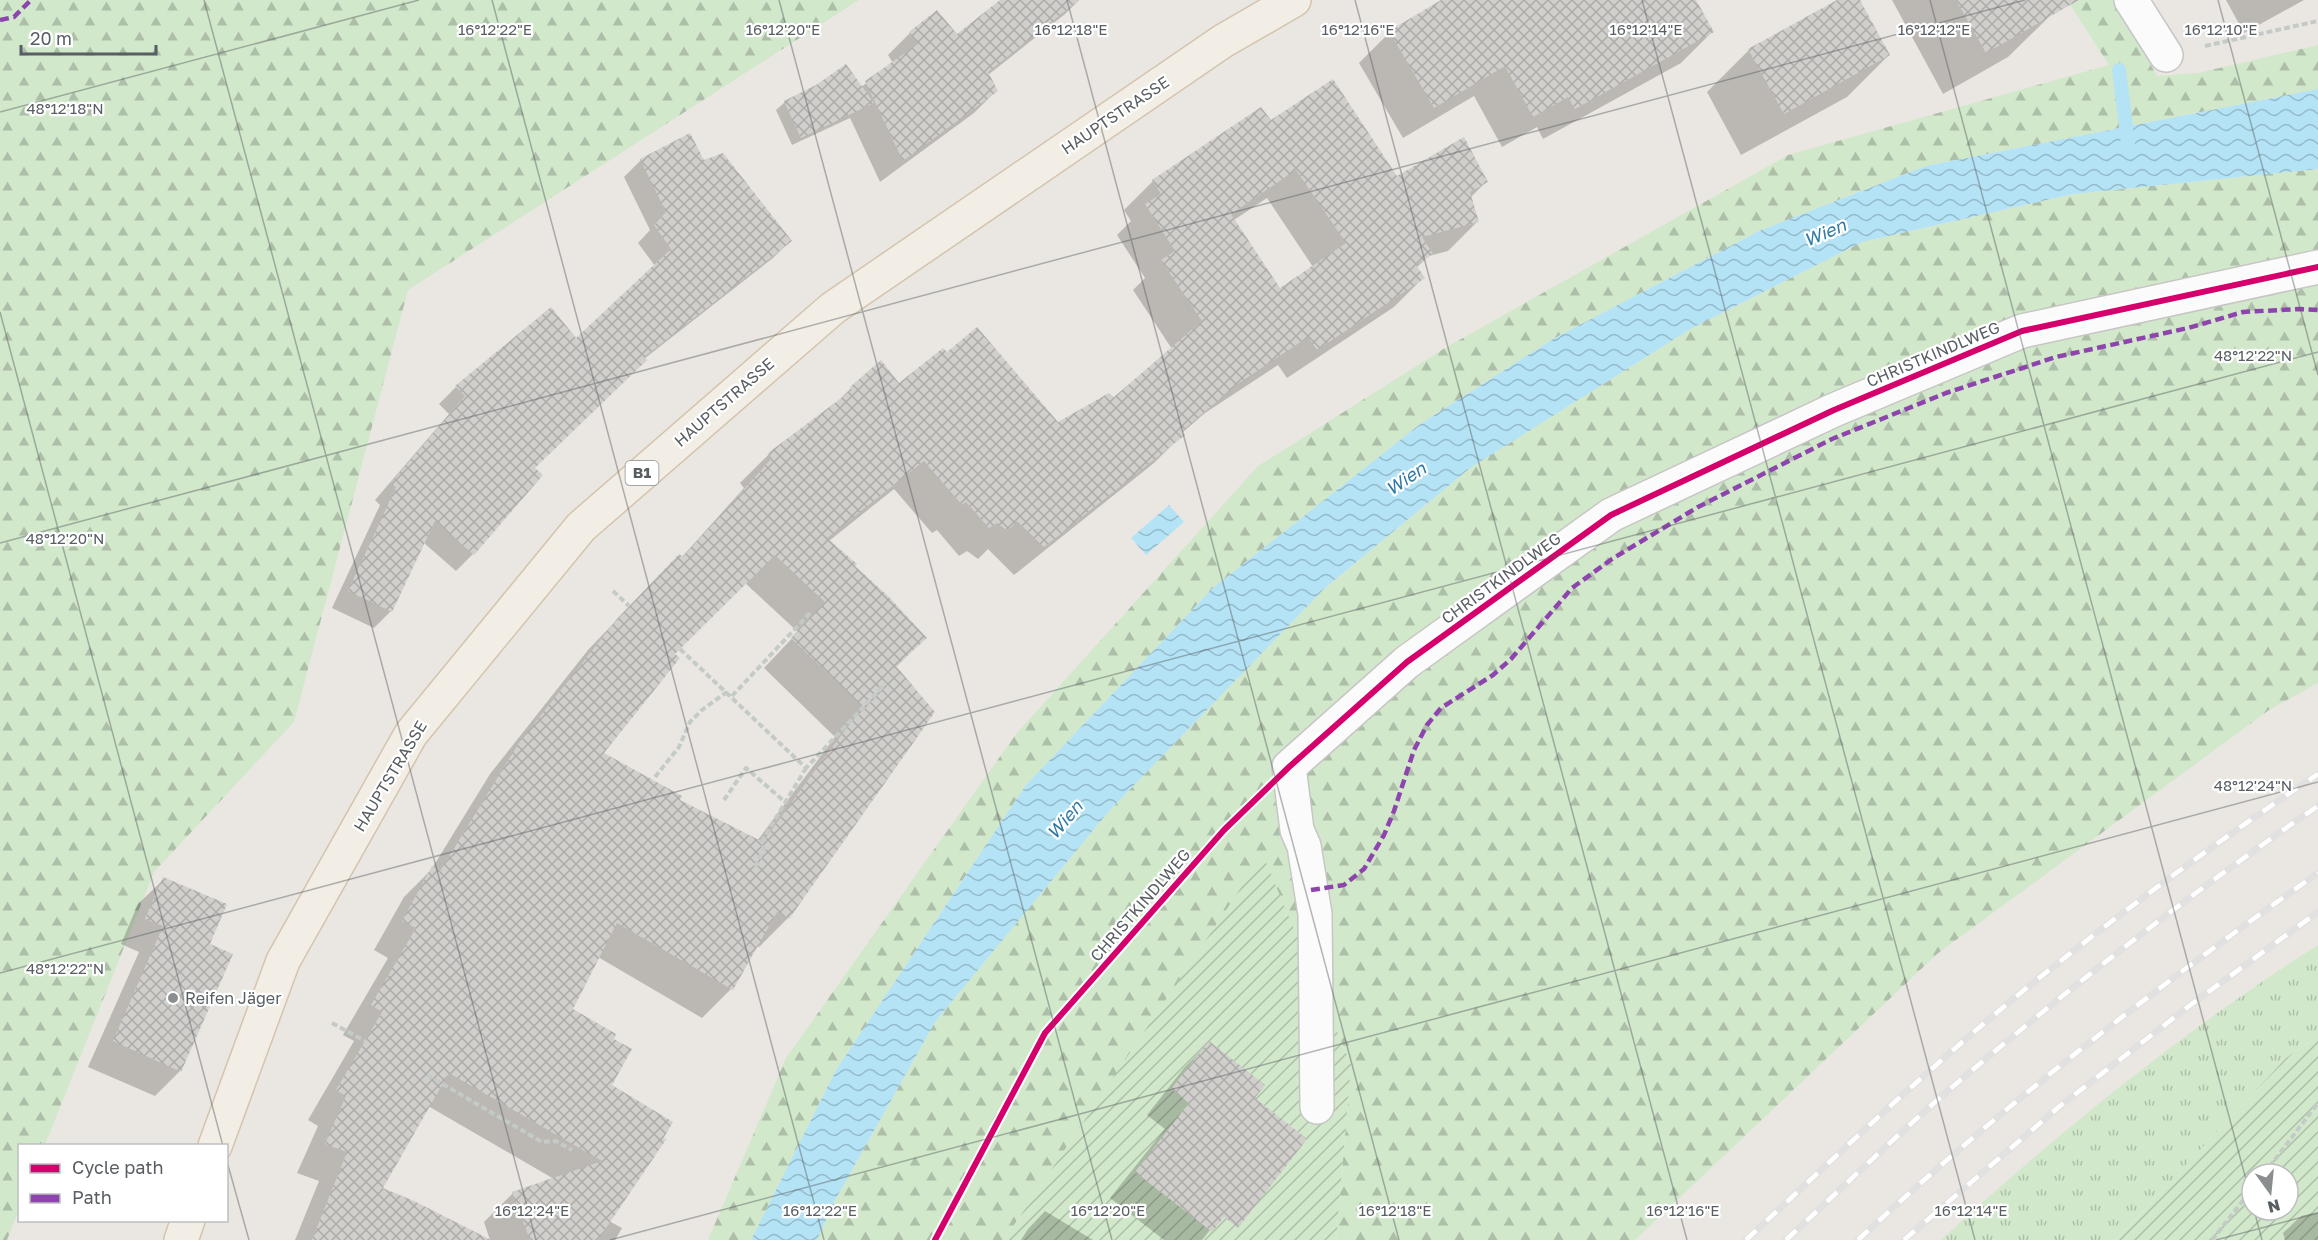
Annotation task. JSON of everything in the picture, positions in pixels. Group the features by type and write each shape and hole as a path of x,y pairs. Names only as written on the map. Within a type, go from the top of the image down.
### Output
{"main road":[{"name":"HAUPTSTRASSE","path":"216,1144 283,962 411,734 580,527 833,308 1223,41 1294,0"},
{"path":"181,1240 188,1222"}],"lane":[{"path":"2132,0 2166,55"},
{"name":"CHRISTKINDLWEG","path":"1317,1107 1314,914 1304,846 1297,830 1289,767 1407,662 1611,515 1834,410 2022,331 2318,267"}],"path":[{"path":"2166,55 2318,21"},
{"path":"613,591 629,606"},
{"path":"732,696 810,613"},
{"path":"680,649 806,768"},
{"path":"755,867 764,849 762,841 806,768 886,683"},
{"path":"655,777 679,747 690,722 727,692"},
{"path":"724,800 746,768 785,802"},
{"path":"332,1023 365,1041"},
{"path":"426,1075 542,1142 556,1141 572,1150"},
{"path":"2273,1162 2318,1103"},
{"path":"2212,1240 2240,1204"}],"green space":[{"path":"0,0 859,0 408,290 294,722 154,872 45,1144 18,1144 18,1212 7,1240 0,1240"},
{"path":"2067,0 2114,0 2157,76 2198,73 2318,45 2318,89 1926,166 1759,231 1553,339 1419,425 1213,588 1026,785 836,1070 751,1240 708,1240 786,1058 1016,734 1258,466 1445,348 1788,155 2109,65"},
{"path":"2318,169 2318,683 2269,710 1937,954 1635,1240 1336,1240 1351,1065 1263,856 1004,1240 817,1240 834,1202 935,1022 1109,811 1325,588 1470,468 1692,328 1862,242 2073,194"},
{"path":"1263,855 1351,1065 1336,1240 1004,1240"},
{"path":"2318,945 2318,1036 2286,1058 2116,1240 1941,1240 2031,1160 2123,1084 2219,1012"},
{"path":"2318,1036 2318,1240 2116,1240 2286,1058"}],"water":[{"name":"Wien","path":"2318,89 2318,169 2073,194 1862,242 1692,328 1470,468 1325,588 1109,811 935,1022 834,1202 817,1240 751,1240 836,1070 1026,785 1213,588 1419,425 1553,339 1759,231 1926,166"},
{"path":"1169,505 1184,522 1146,555 1131,538"}],"building":[{"path":"1000,0 1079,0 988,72 998,91 903,161 865,81 918,44 909,32 937,10 957,34"},
{"path":"1441,0 1696,0 1714,32 1575,109 1568,97 1533,117 1505,66 1434,108 1389,31"},
{"path":"1837,0 1860,0 1890,55 1784,114 1748,49"},
{"path":"1956,0 2079,0 1986,53"},
{"path":"846,64 874,103 801,138 784,101 816,85"},
{"path":"1333,79 1397,176 1464,137 1488,182 1470,192 1479,222 1422,237 1433,254 1416,265 1425,278 1317,350 1308,337 1236,385 1182,431 1185,435 1044,547 1017,521 1008,531 997,523 989,528 966,502 962,505 924,461 827,538 857,564 855,566 888,596 927,638 896,666 935,712 789,919 777,912 733,990 617,923 573,1009 616,1034 614,1039 632,1049 612,1085 673,1122 663,1139 667,1138 598,1240 530,1240 512,1192 602,1161 449,1073 383,1188 491,1240 312,1240 347,1152 325,1144 346,1096 336,1090 382,1012 371,1005 416,928 402,921 432,866 440,871 519,743 617,619 679,554 683,557 772,458 768,453 852,390 850,387 881,360 899,383 943,348 947,352 977,327 1058,422 1109,393 1114,397 1202,321 1161,260 1175,251 1145,204 1161,194 1152,180 1261,107 1271,120","holes":["1296,170 1346,243 1280,288 1231,214","775,555 825,602 791,638 863,707 763,842 680,800 682,796 604,753 680,658 675,654"]},
{"path":"690,133 704,160 723,153 792,241 644,357 647,360 535,468 543,475 474,555 435,521 392,612 348,591 396,487 391,483 465,396 455,386 551,307 576,338 671,249 654,225 666,212 640,159"},
{"name":"Reifen Jäger","path":"163,877 227,904 210,944 233,954 181,1072 113,1041 163,926 145,919"},
{"path":"1209,1041 1265,1085 1255,1098 1307,1139 1238,1228 1224,1217 1212,1232 1135,1172 1189,1103 1171,1089"}],"waterway":[{"path":"2119,70 2128,144"}],"railway":[{"path":"1746,1240 1910,1088 2012,1000 2162,883 2318,774"},
{"path":"1786,1240 1874,1157 2007,1041 2182,903 2318,806"},
{"path":"1858,1240 2024,1095 2198,959 2318,873"},
{"path":"1904,1240 2060,1106 2193,1003 2318,912"}],"marked path":[{"path":"0,20 14,17 31,0"},
{"path":"1311,890 1344,885 1364,869 1384,835 1414,750 1427,725 1441,708 1493,675 1511,659 1572,588 1612,559 1698,507 1832,439 1946,393 2056,357 2188,328 2243,312 2318,310"}],"cycle path":[{"path":"935,1240 1045,1033 1224,830 1289,767 1407,662 1611,515 1834,410 2022,331 2318,267"}],"place":[{"name":"Reifen Jäger","path":"173,998"}]}
